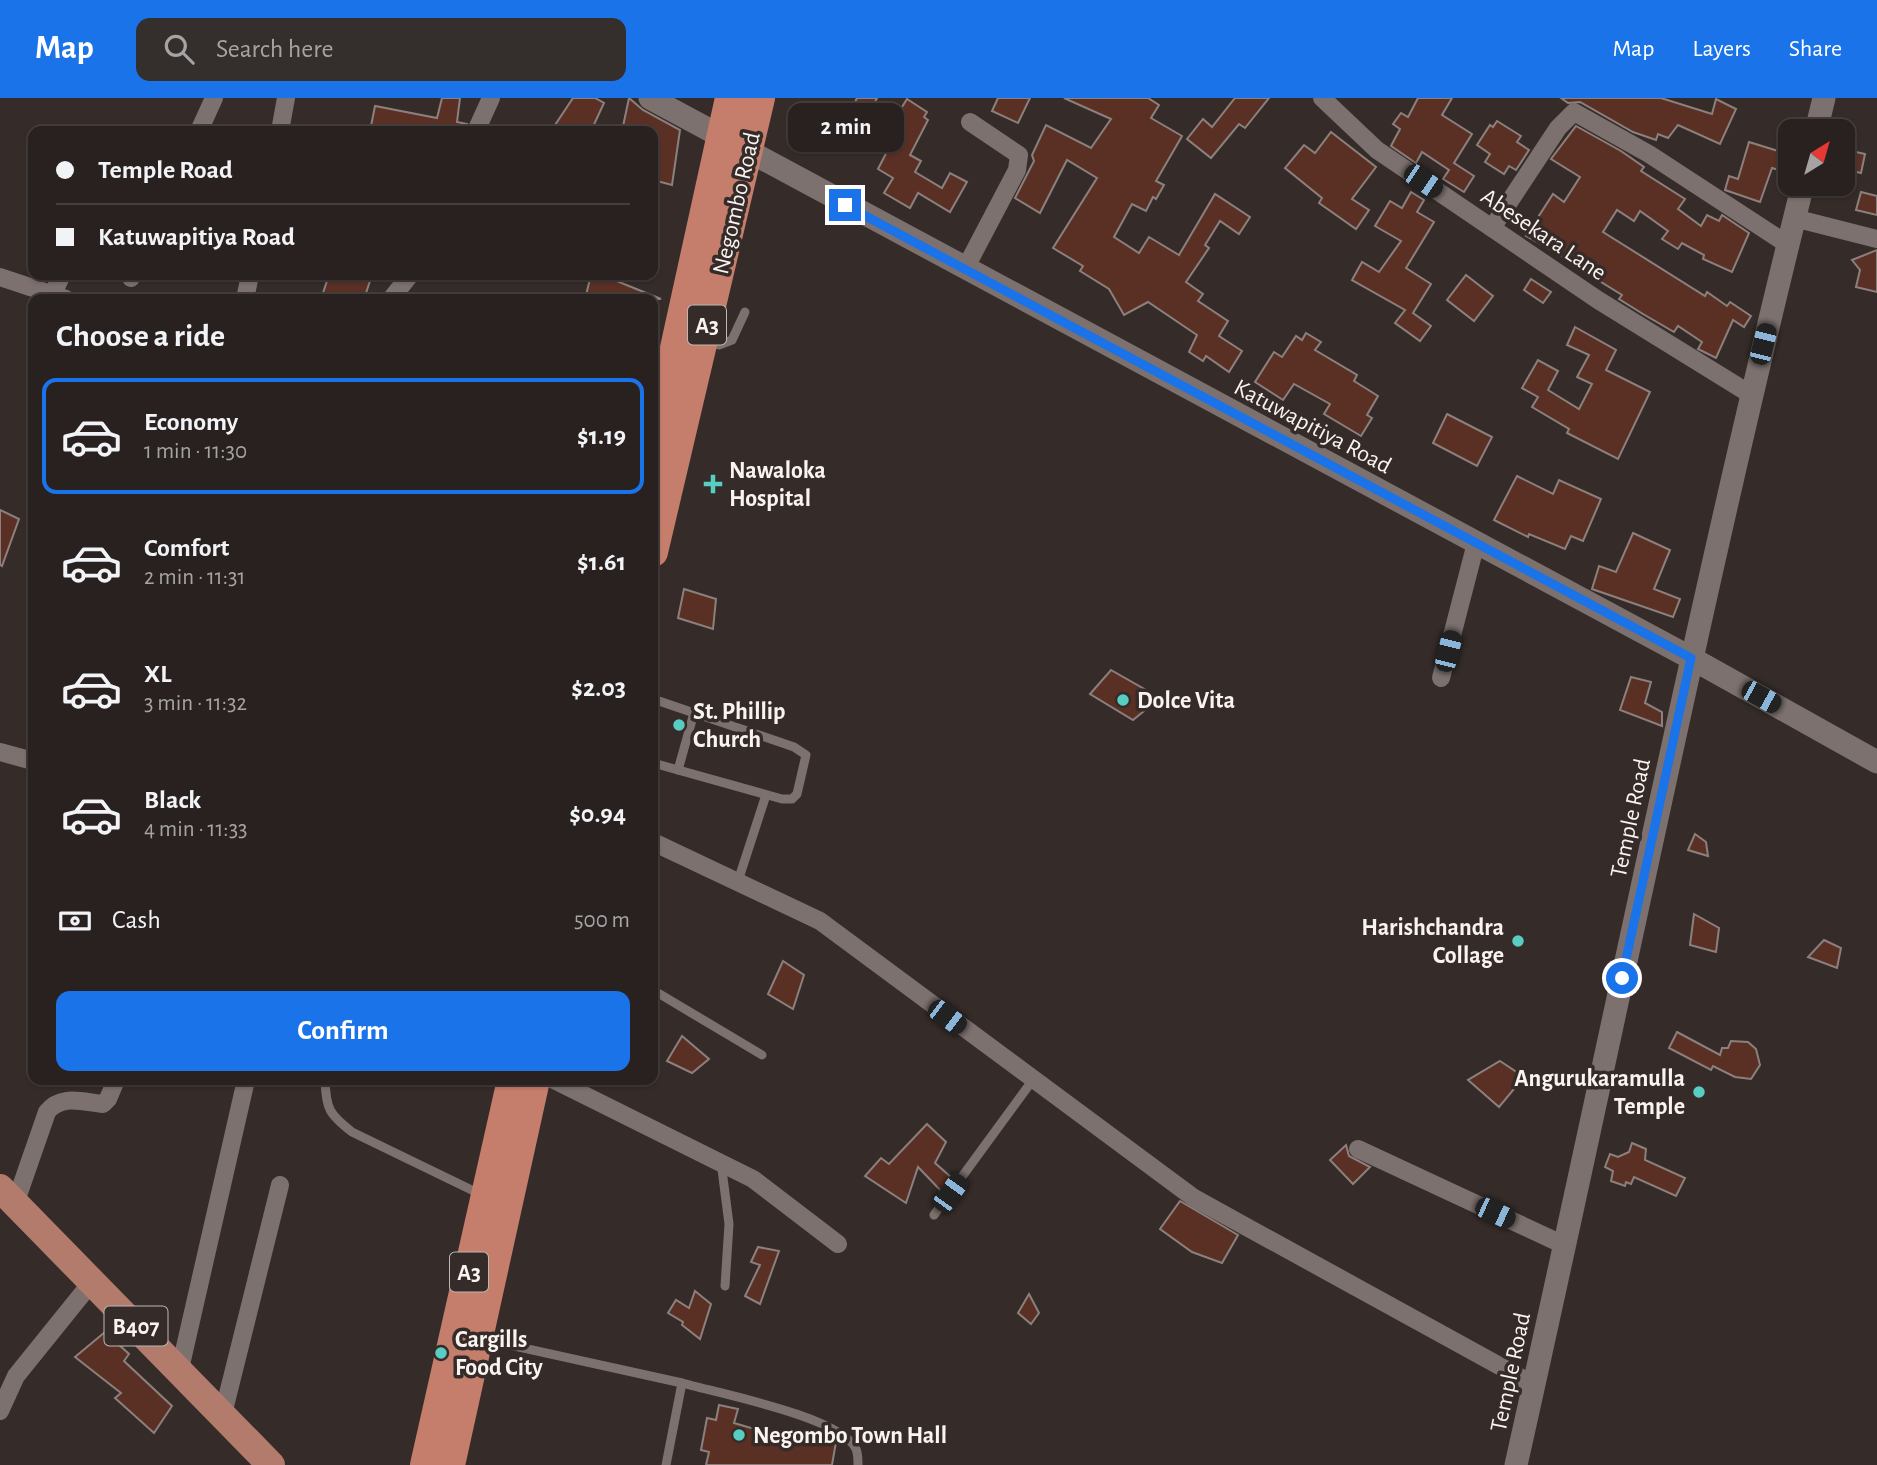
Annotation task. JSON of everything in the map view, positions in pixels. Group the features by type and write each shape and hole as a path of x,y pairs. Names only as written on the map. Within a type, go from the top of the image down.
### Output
{"highway":[{"name":"Negombo Road","path":"658,426 730,98"},
{"name":"Negombo Road","path":"658,531 760,98"},
{"name":"A3","path":"425,1465 511,1085"},
{"name":"A3","path":"450,1465 480,1339 534,1085"}],"main road":[{"name":"B407","path":"8,1196 271,1465"}],"street":[{"path":"201,126 214,98"},
{"path":"280,126 286,98"},
{"path":"478,126 491,98"},
{"name":"Katuwapitiya Road","path":"650,98 1691,658 1877,762"},
{"name":"Abesekara Lane","path":"1322,98 1377,150 1598,300 1750,394"},
{"path":"1819,119 1824,98"},
{"path":"1492,228 1558,128 1574,113 1649,153 1787,244"},
{"path":"965,269 1017,170 1019,155 970,122"},
{"name":"Temple Road","path":"1516,1465 1691,658 1750,394 1799,196"},
{"path":"1794,218 1877,239"},
{"path":"0,277 50,294"},
{"path":"395,294 406,280"},
{"path":"1441,678 1476,543"},
{"path":"0,752 28,760"},
{"path":"658,844 820,921 1032,1081 1194,1198 1534,1385"},
{"path":"8,1196 47,1112 53,1105 62,1100 103,1104 114,1085"},
{"path":"180,1369 245,1085"},
{"path":"564,1085 753,1178 838,1244"},
{"path":"1358,1149 1564,1245"},
{"path":"223,1414 280,1185"},
{"path":"0,1411 16,1376 91,1283"}],"lane":[{"path":"703,341 727,344 738,330 745,312"},
{"path":"658,701 803,751 806,755 797,794 792,799 766,795 658,765"},
{"path":"678,771 694,713"},
{"path":"738,881 766,795"},
{"path":"658,993 762,1055"},
{"path":"934,1215 1032,1081"},
{"path":"325,1085 326,1105 335,1118 352,1132 486,1197"},
{"path":"721,1160 729,1224 725,1286"},
{"path":"480,1339 682,1383 817,1420 842,1434 856,1449 858,1465"},
{"path":"666,1465 682,1383"}],"building":[{"path":"442,98 460,98 457,122 467,124 371,126 375,106 437,118"},
{"path":"573,98 595,98 604,103 593,126 554,126"},
{"path":"629,98 643,110 680,130 672,185 658,181 658,126 623,126"},
{"path":"857,98 877,98 875,102 897,115 907,99 927,112 924,117 928,120 910,155 921,161 915,172 942,188 950,173 967,182 950,212 918,193 910,208 884,193 893,178 878,169 893,140 848,115"},
{"path":"998,98 1030,98 1018,123 992,111"},
{"path":"1064,98 1148,98 1159,105 1151,118 1182,136 1156,181 1164,185 1156,199 1153,197 1146,211 1132,204 1114,237 1139,253 1149,237 1179,255 1215,194 1250,217 1239,234 1220,221 1205,245 1209,248 1186,282 1203,294 1198,301 1228,321 1219,336 1242,351 1229,372 1206,356 1203,361 1189,352 1197,335 1148,302 1124,315 1109,289 1080,271 1083,266 1053,248 1097,178 1067,160 1040,213 1015,198 1034,161 1032,155 1046,125 1091,148 1111,119"},
{"path":"1235,98 1269,98 1245,128 1239,124 1211,158 1187,139 1203,119 1212,127"},
{"path":"1418,98 1452,98 1442,115 1472,134 1454,163 1474,176 1464,192 1443,179 1449,170 1422,152 1416,163 1391,146 1400,129 1393,124 1401,113 1408,117"},
{"path":"1561,98 1661,98 1712,114 1716,99 1736,109 1720,144 1678,125 1668,138 1658,134 1656,140 1633,132 1580,102 1568,103"},
{"path":"1497,121 1521,136 1517,142 1529,150 1516,170 1509,166 1504,174 1485,162 1490,154 1477,145 1490,125 1493,127"},
{"path":"1576,126 1621,151 1644,167 1641,171 1685,199 1678,209 1701,226 1707,215 1719,221 1722,215 1749,233 1732,272 1703,259 1704,255 1682,243 1678,249 1662,239 1668,231 1640,211 1634,221 1617,210 1603,232 1705,296 1707,292 1727,306 1730,302 1751,316 1744,327 1733,320 1716,358 1698,349 1702,342 1678,326 1674,332 1643,314 1619,299 1622,295 1585,272 1586,269 1526,236 1553,194 1564,202 1580,177 1551,159"},
{"path":"1331,132 1376,167 1352,199 1369,210 1356,229 1319,203 1322,198 1285,168 1304,145 1315,153"},
{"path":"1749,142 1778,151 1778,170 1772,168 1760,202 1725,190 1729,176 1738,179"},
{"path":"1855,152 1865,154 1861,173 1855,172"},
{"path":"1411,192 1424,200 1417,212 1434,222 1406,268 1431,284 1413,313 1431,326 1420,341 1395,323 1405,310 1352,280 1362,262 1379,272 1401,241 1375,226 1390,201 1402,208"},
{"path":"1861,192 1877,196 1877,215 1856,210"},
{"path":"1877,250 1877,292 1856,287 1860,270 1852,260"},
{"path":"1466,275 1493,296 1474,321 1447,300"},
{"path":"1531,279 1551,292 1543,303 1524,290"},
{"path":"327,280 370,280 366,294 323,294"},
{"path":"590,280 614,280 649,294 586,294"},
{"path":"1575,327 1616,350 1606,370 1650,392 1618,459 1567,433 1569,429 1532,407 1538,397 1522,388 1538,360 1558,371 1548,390 1579,409 1592,384 1577,377 1589,355 1567,345"},
{"path":"1306,333 1321,342 1315,350 1357,375 1354,381 1378,396 1367,415 1372,418 1361,436 1324,414 1330,404 1294,384 1283,400 1255,382 1274,352 1282,357 1296,336 1302,340"},
{"path":"1447,414 1492,437 1477,466 1433,443"},
{"path":"1517,476 1553,494 1559,480 1601,499 1583,541 1571,536 1565,549 1529,534 1528,537 1494,520"},
{"path":"0,510 19,519 2,566 0,565"},
{"path":"1633,533 1670,550 1654,589 1680,599 1673,617 1592,589 1599,566 1616,572"},
{"path":"684,589 716,599 713,629 678,618"},
{"path":"1111,670 1160,698 1133,720 1090,694"},
{"path":"1631,677 1651,682 1645,703 1662,712 1662,726 1620,710"},
{"path":"1695,834 1706,842 1708,856 1688,850"},
{"path":"1694,914 1719,928 1716,952 1690,945"},
{"path":"1824,940 1841,948 1837,968 1808,957"},
{"path":"783,961 804,975 793,1009 768,994"},
{"path":"1677,1032 1720,1055 1722,1048 1728,1048 1731,1041 1748,1042 1756,1049 1760,1065 1751,1079 1735,1077 1713,1066 1711,1070 1669,1048"},
{"path":"682,1036 709,1059 692,1073 667,1061"},
{"path":"1500,1061 1524,1077 1499,1107 1468,1080"},
{"path":"927,1124 946,1142 935,1163 952,1178 942,1192 918,1167 906,1203 865,1176 881,1158 889,1164"},
{"path":"1632,1143 1646,1149 1645,1160 1685,1178 1676,1196 1634,1177 1631,1184 1626,1182 1625,1186 1611,1181 1613,1171 1605,1167 1610,1154 1618,1157 1629,1152"},
{"path":"1346,1145 1349,1156 1370,1167 1353,1184 1330,1160"},
{"path":"1180,1201 1238,1235 1222,1263 1192,1252 1160,1229"},
{"path":"758,1247 779,1251 760,1304 745,1296 760,1265 751,1262"},
{"path":"695,1291 711,1304 700,1339 682,1325 683,1322 668,1313 676,1300 689,1308"},
{"path":"1029,1294 1039,1313 1031,1324 1018,1313"},
{"path":"105,1332 129,1354 124,1361 172,1406 154,1433 115,1398 121,1393 75,1357"},
{"name":"Negombo Town Hall","path":"719,1405 738,1409 734,1423 789,1439 792,1431 836,1442 832,1465 706,1465 709,1452 701,1450 707,1418 716,1420"}],"place":[{"name":"Nawaloka Hospital","path":"713,484"},
{"name":"Dolce Vita","path":"1123,700"},
{"name":"St. Phillip Church","path":"679,725"},
{"name":"Harishchandra Collage","path":"1518,941"},
{"name":"Angurukaramulla Temple","path":"1699,1092"},
{"name":"Cargills Food City","path":"441,1353"},
{"name":"Negombo Town Hall","path":"739,1435"}],"route":[{"path":"845,205 1691,658 1622,978"}]}
